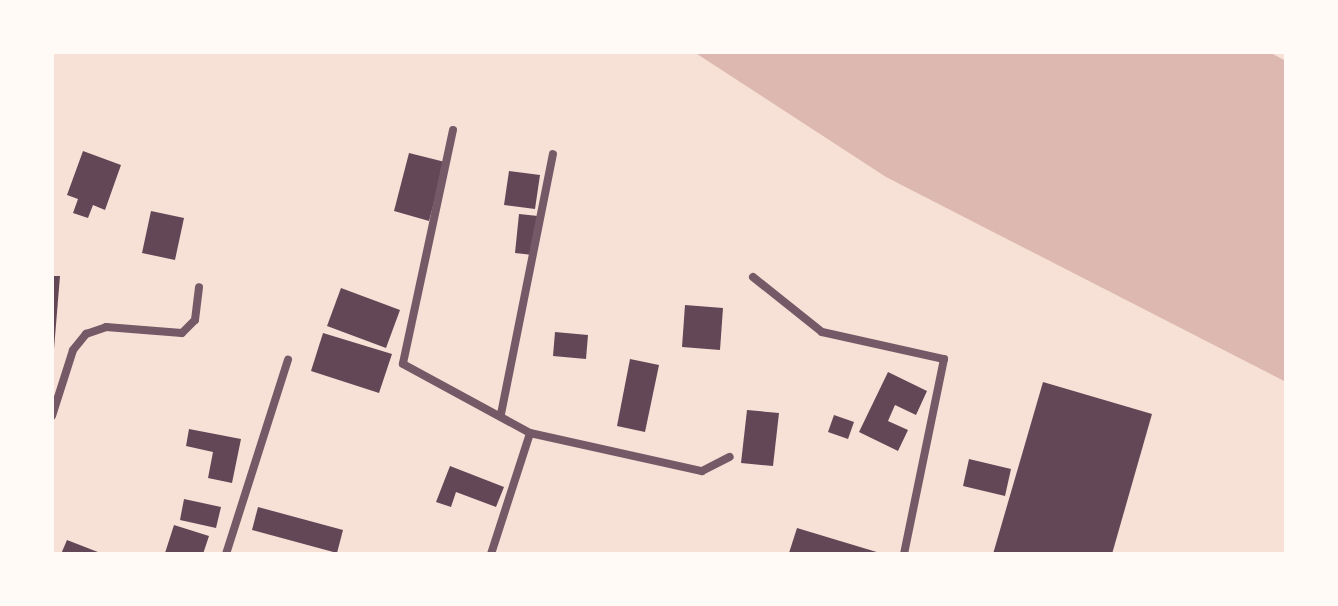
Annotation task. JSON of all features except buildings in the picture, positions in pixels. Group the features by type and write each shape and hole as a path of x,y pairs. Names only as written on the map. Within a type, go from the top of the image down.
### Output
{"street":[{"path":"453,130 403,364 501,414 530,433 702,471 730,457"},
{"path":"501,414 553,154"},
{"path":"753,277 822,332 944,359 904,554"},
{"path":"52,416 73,350 86,334 106,327 182,333 195,320 199,287"},
{"path":"226,554 288,360"},
{"path":"491,554 530,433"}],"shaded area":[{"path":"694,52 1269,52 1286,61 1286,382 886,177"}]}
